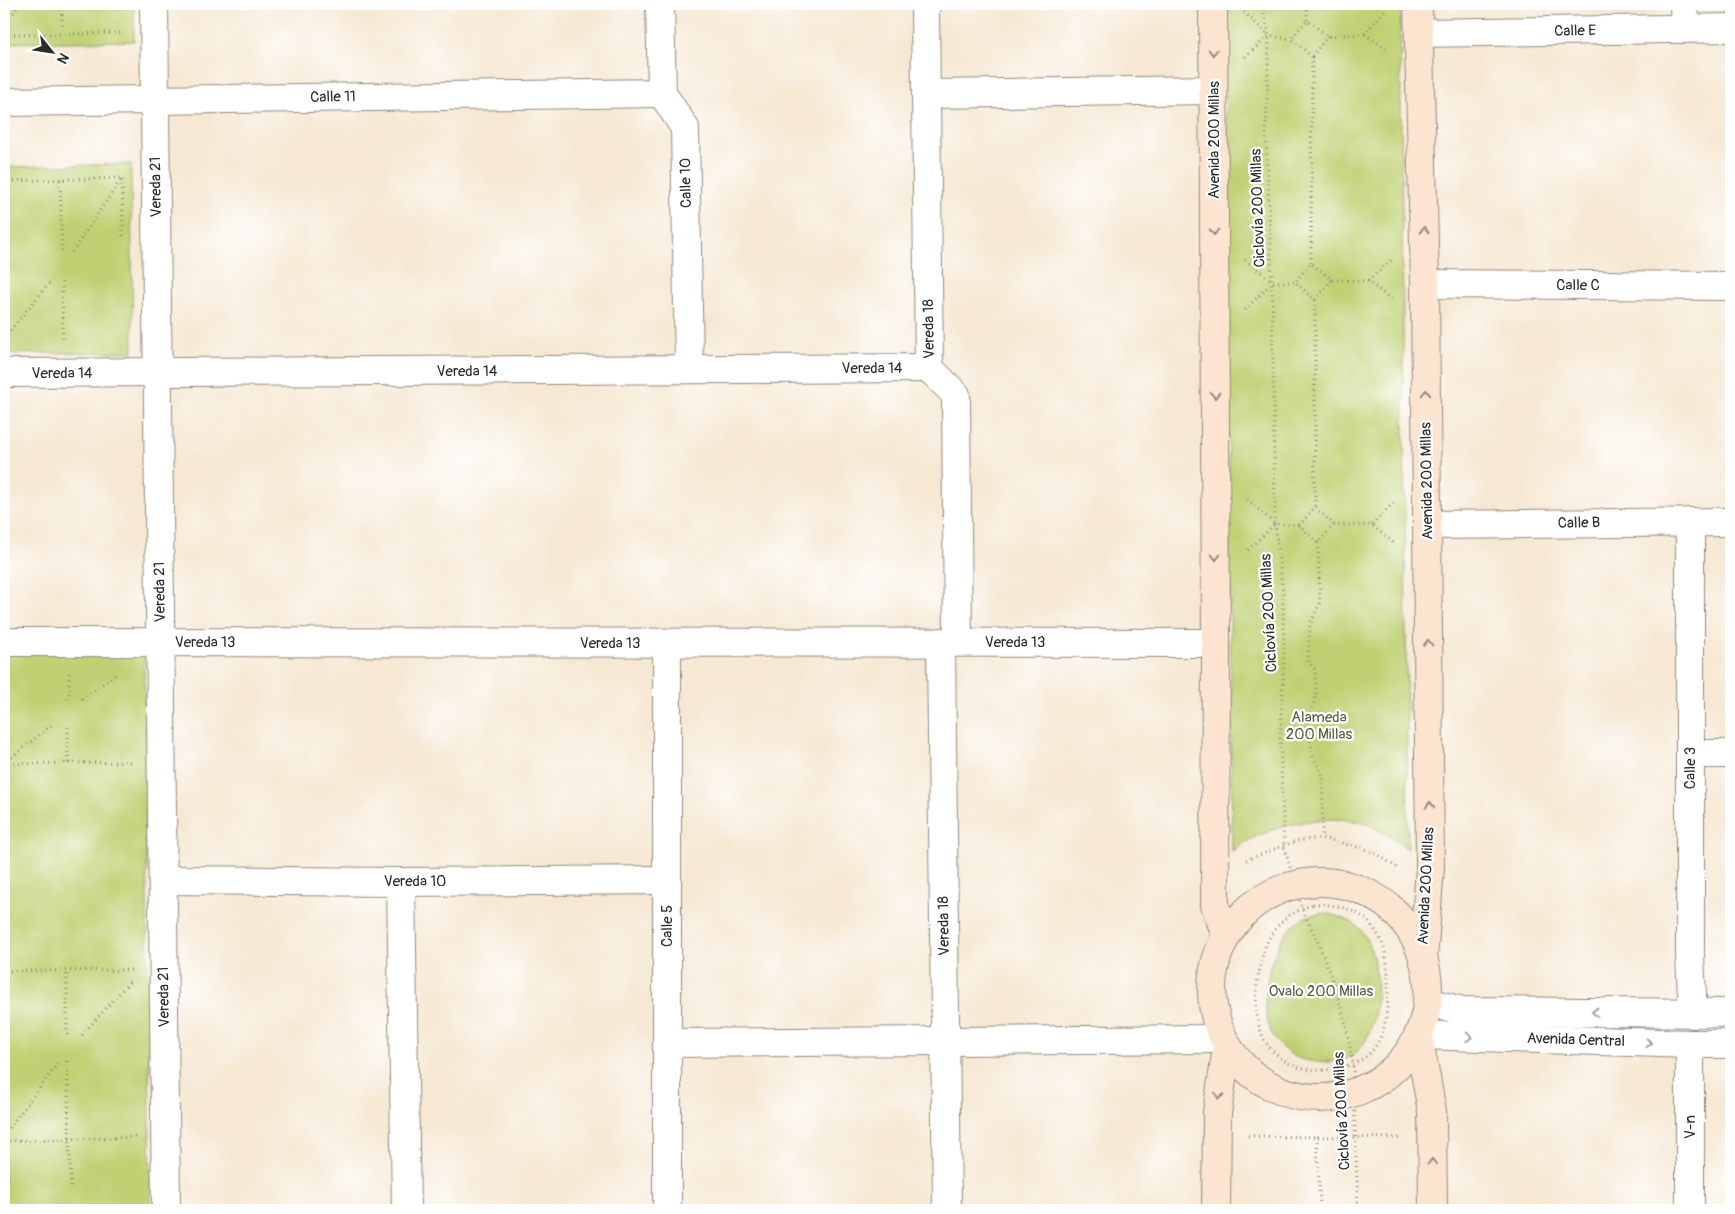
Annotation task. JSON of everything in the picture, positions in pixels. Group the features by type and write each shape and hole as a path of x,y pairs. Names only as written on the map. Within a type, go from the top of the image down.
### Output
{"main road":[{"name":"Avenida 200 Millas","path":"1213,4 1216,580 1215,905 1226,935"},
{"name":"Avenida 200 Millas","path":"1418,4 1426,328 1430,868 1423,958"},
{"path":"1420,1037 1408,1054 1383,1077 1354,1092 1328,1098 1318,1098 1298,1096 1270,1087 1246,1070 1225,1044 1215,1021 1211,991 1214,962 1226,935 1244,912 1268,894 1298,897 1326,881 1354,886 1381,900 1403,919 1418,944 1426,972 1427,1002 1420,1037 1432,1111 1432,1210"},
{"path":"1216,1210 1217,1113 1225,1044"}],"street":[{"name":"Vereda 21","path":"154,4 163,880 152,969 166,1136 154,1208"},
{"path":"660,4 662,93"},
{"name":"Vereda 18","path":"925,4 929,368 956,395 950,642 946,1041 947,1210"},
{"name":"Calle E","path":"1419,32 1684,16 1731,28"},
{"path":"926,94 1213,88"},
{"name":"Calle 11","path":"4,102 662,93"},
{"name":"Calle 10","path":"662,93 685,128 689,369"},
{"name":"Calle C","path":"1425,284 1731,286"},
{"name":"Vereda 14","path":"4,373 929,368"},
{"name":"Calle 3","path":"1690,522 1690,957 1693,1014"},
{"name":"Calle B","path":"1427,525 1731,522"},
{"name":"Vereda 13","path":"4,642 1216,643"},
{"name":"Calle 5","path":"667,643 667,1210"},
{"path":"1690,754 1731,754"},
{"name":"Vereda 10","path":"163,880 401,882 667,880"},
{"path":"401,882 406,1210"},
{"name":"Avenida Central","path":"1427,1002 1463,1011 1731,1013"},
{"name":"Avenida Central","path":"1420,1037 1731,1044"},
{"path":"667,1043 946,1041 1225,1044"},
{"name":"V-n","path":"1690,1044 1690,1210"}],"path":[{"path":"4,26 20,4"},
{"path":"62,4 62,34"},
{"name":"Ciclovía 200 Millas","path":"1263,4 1268,36 1266,133 1272,282 1274,524 1283,612 1284,661 1280,738 1284,846 1298,897 1319,944 1335,987 1346,1025 1353,1063 1358,1210"},
{"path":"1291,39 1307,20 1307,4"},
{"path":"1307,20 1328,36 1364,34 1391,4"},
{"path":"1242,10 1268,36 1291,39 1312,56"},
{"path":"4,35 128,33"},
{"path":"1213,88 1268,36"},
{"path":"1295,282 1311,263 1312,56 1328,36"},
{"path":"4,181 122,178"},
{"path":"122,178 123,243"},
{"path":"72,252 122,178"},
{"path":"60,180 62,252"},
{"path":"1311,263 1332,280 1368,281 1426,328"},
{"path":"4,338 52,280"},
{"path":"1299,525 1315,507 1315,300 1332,280"},
{"path":"62,282 63,341"},
{"path":"1215,342 1272,282 1295,282 1315,300"},
{"path":"1315,507 1334,525 1372,525 1428,571"},
{"path":"1216,580 1274,524 1299,525 1318,543"},
{"path":"1322,838 1323,776 1313,756 1307,722 1316,696 1315,669 1308,662 1310,624 1320,603 1318,543 1334,525"},
{"path":"68,699 70,671"},
{"path":"4,764 54,723"},
{"path":"68,723 68,763"},
{"path":"4,754 6,1209 51,1207"},
{"path":"4,764 137,762"},
{"path":"1215,860 1245,861 1296,841 1322,838 1365,849 1380,856 1398,869 1430,868"},
{"path":"1298,897 1312,904 1331,904 1356,913 1371,924 1384,949 1388,1003 1384,1031 1372,1051 1353,1063 1334,1069 1305,1070 1286,1062 1271,1051 1260,1030 1256,997 1260,962 1274,931 1292,913 1298,897"},
{"path":"4,971 152,969"},
{"path":"82,1035 152,969"},
{"path":"67,970 67,1035"},
{"path":"6,1132 60,1061"},
{"path":"68,1061 71,1186"},
{"path":"5,1141 166,1136"},
{"path":"1217,1136 1432,1138"},
{"path":"1317,1136 1320,1210"},
{"path":"91,1206 154,1208"}],"green space":[{"path":"4,4 134,4 134,41 4,43"},
{"name":"Alameda 200 Millas","path":"1225,4 1400,4 1408,849 1388,835 1366,824 1351,820 1334,819 1296,823 1277,828 1245,843 1232,852"},
{"path":"131,164 133,352 4,354 4,167"},
{"path":"144,650 151,1210 4,1210 4,653"},
{"name":"Ovalo 200 Millas","path":"1325,913 1352,922 1366,938 1375,964 1377,994 1373,1021 1369,1033 1358,1051 1343,1060 1322,1062 1301,1059 1289,1053 1278,1043 1270,1031 1266,1016 1265,998 1272,962 1278,946 1287,932 1304,918 1314,914"}]}
